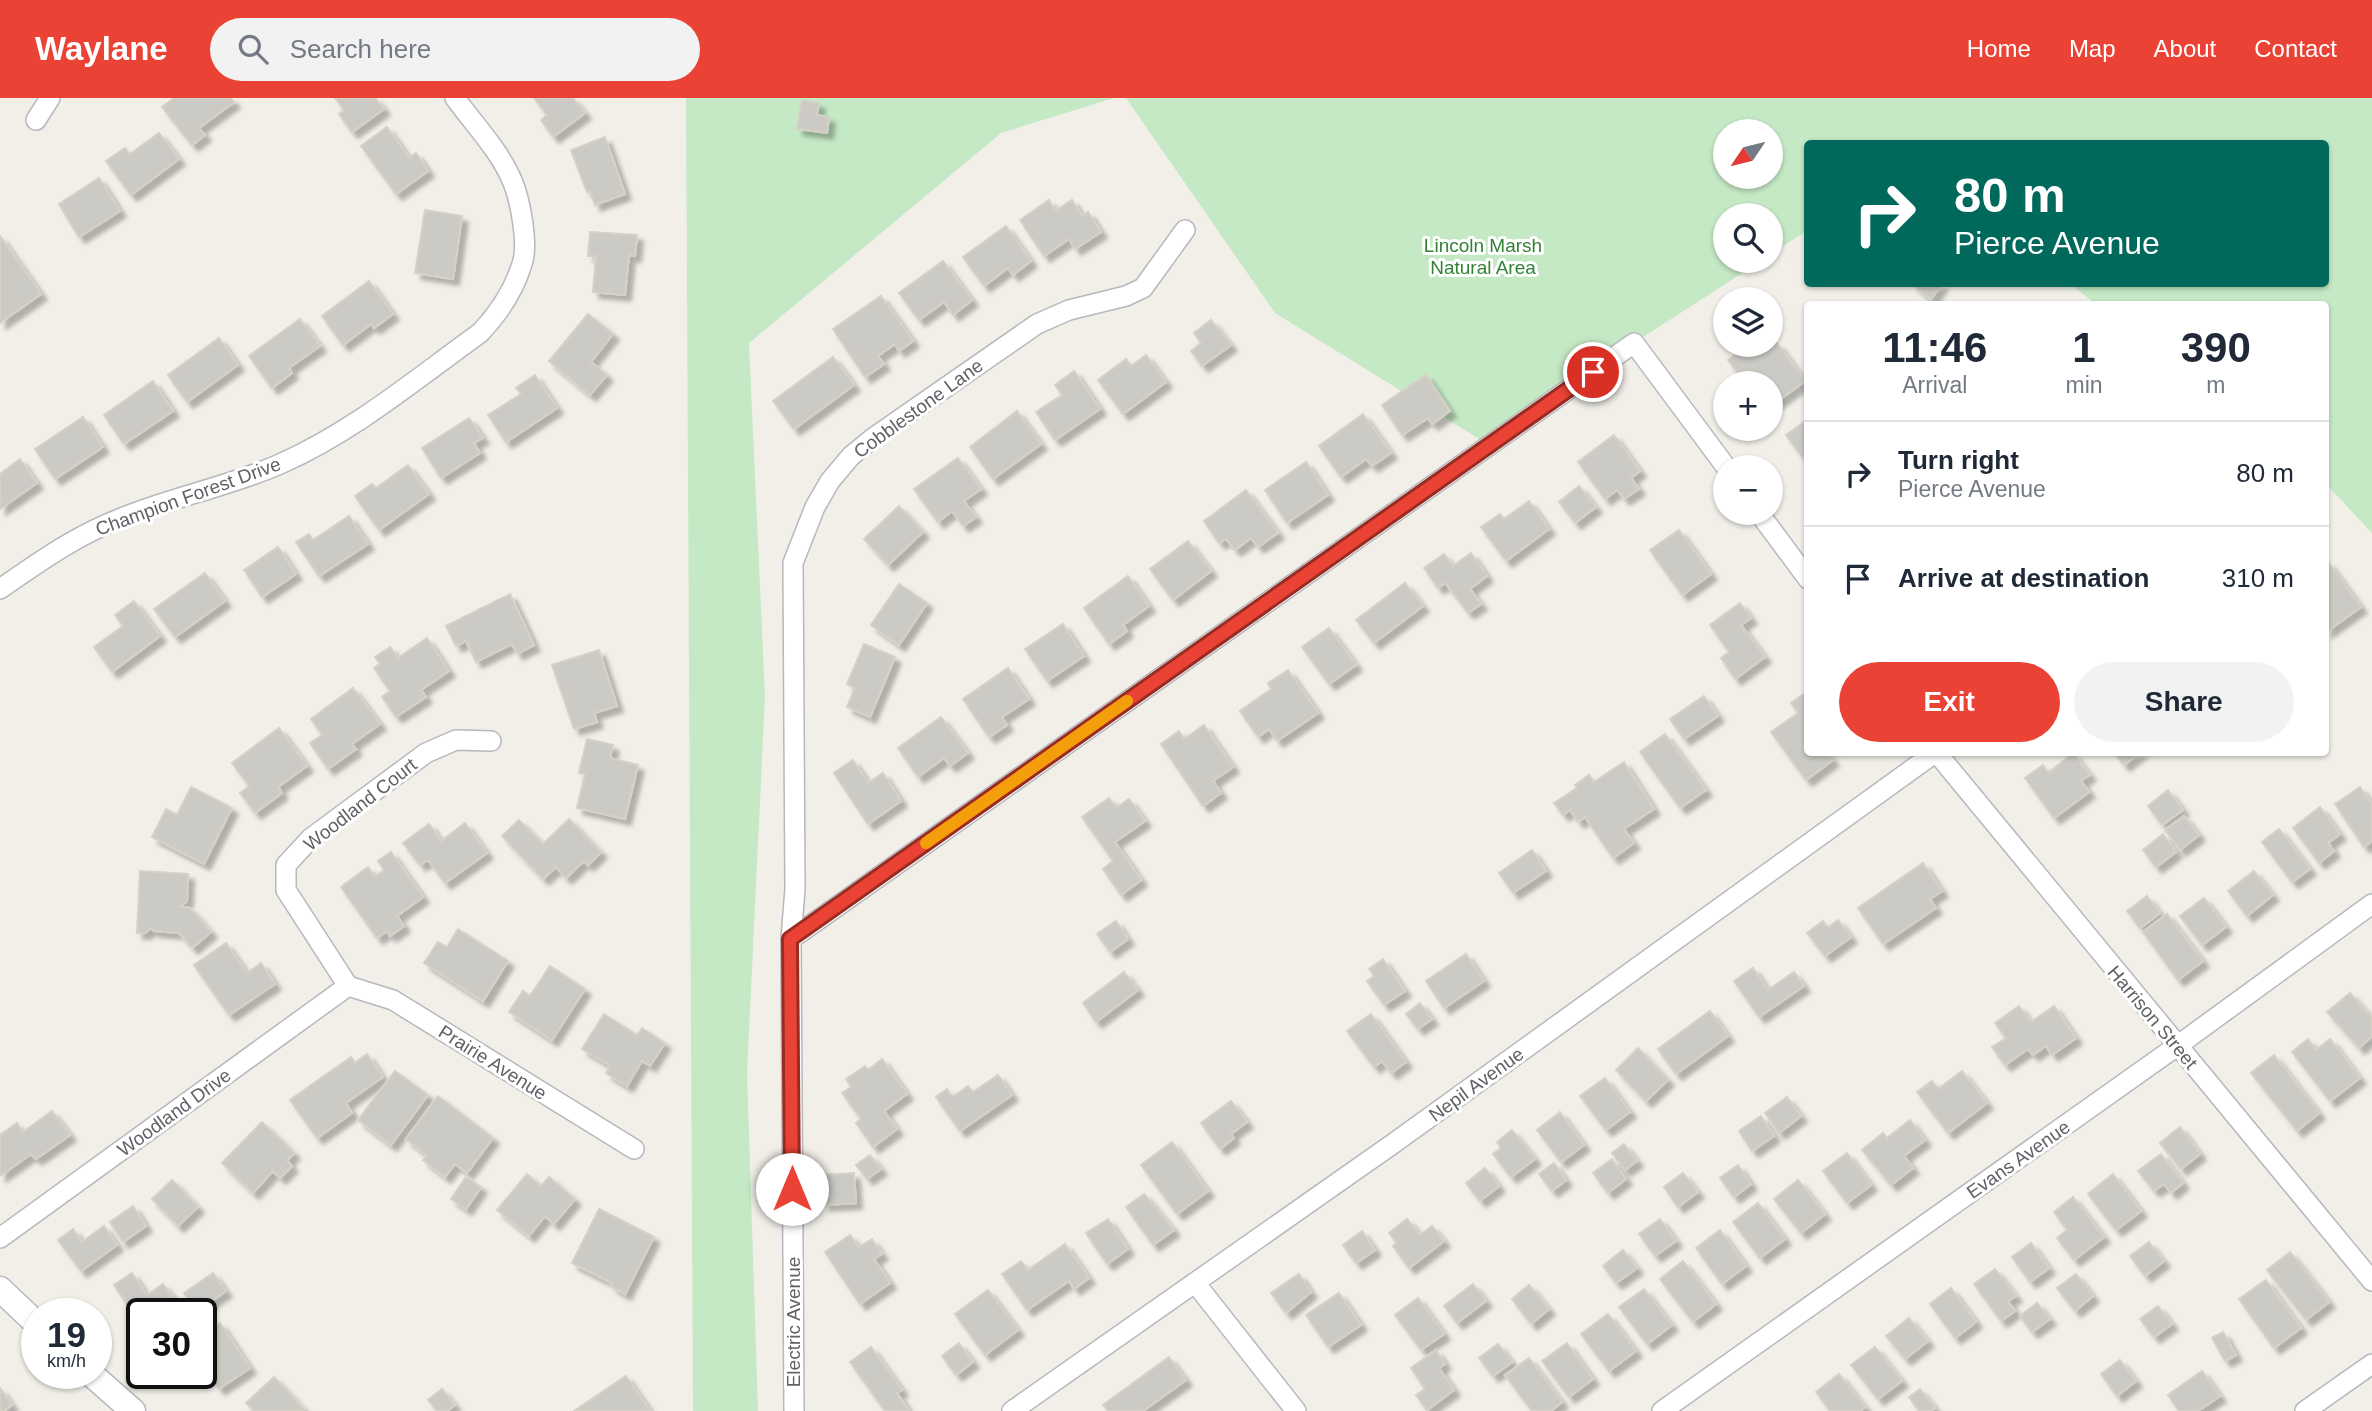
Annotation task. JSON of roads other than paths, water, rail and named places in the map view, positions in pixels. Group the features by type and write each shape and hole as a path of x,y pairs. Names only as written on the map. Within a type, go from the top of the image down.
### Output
{"street":[{"path":"36,120 50,98"},
{"name":"Champion Forest Drive","path":"0,589 42,559 117,519 160,503 247,478 325,441 480,332 494,318 507,298 523,261 522,217 518,197 502,162 455,98"},
{"name":"Cobblestone Lane","path":"790,939 795,889 793,563 815,507 830,481 851,456 1020,335 1054,316 1126,296 1143,288 1185,230"},
{"path":"790,939 1634,343 1717,455"},
{"path":"1768,525 1804,574"},
{"name":"Woodland Court","path":"348,986 286,890 286,865 311,838 426,753 456,740 491,741"},
{"name":"Nepil Avenue","path":"1012,1411 1196,1284 1932,756"},
{"name":"Harrison Street","path":"1938,756 2372,1281"},
{"name":"Evans Avenue","path":"1662,1411 2177,1046 2372,904"},
{"name":"Electric Avenue","path":"790,939 794,1411"},
{"name":"Prairie Avenue","path":"348,986 393,1000 634,1149"},
{"name":"Woodland Drive","path":"0,1238 348,986"},
{"path":"1196,1284 1296,1411"},
{"path":"0,1289 21,1309"},
{"path":"2305,1411 2372,1364"},
{"path":"108,1389 133,1411"}],"park label":[{"name":"Lincoln Marsh Natural Area","path":"1483,256"}]}
